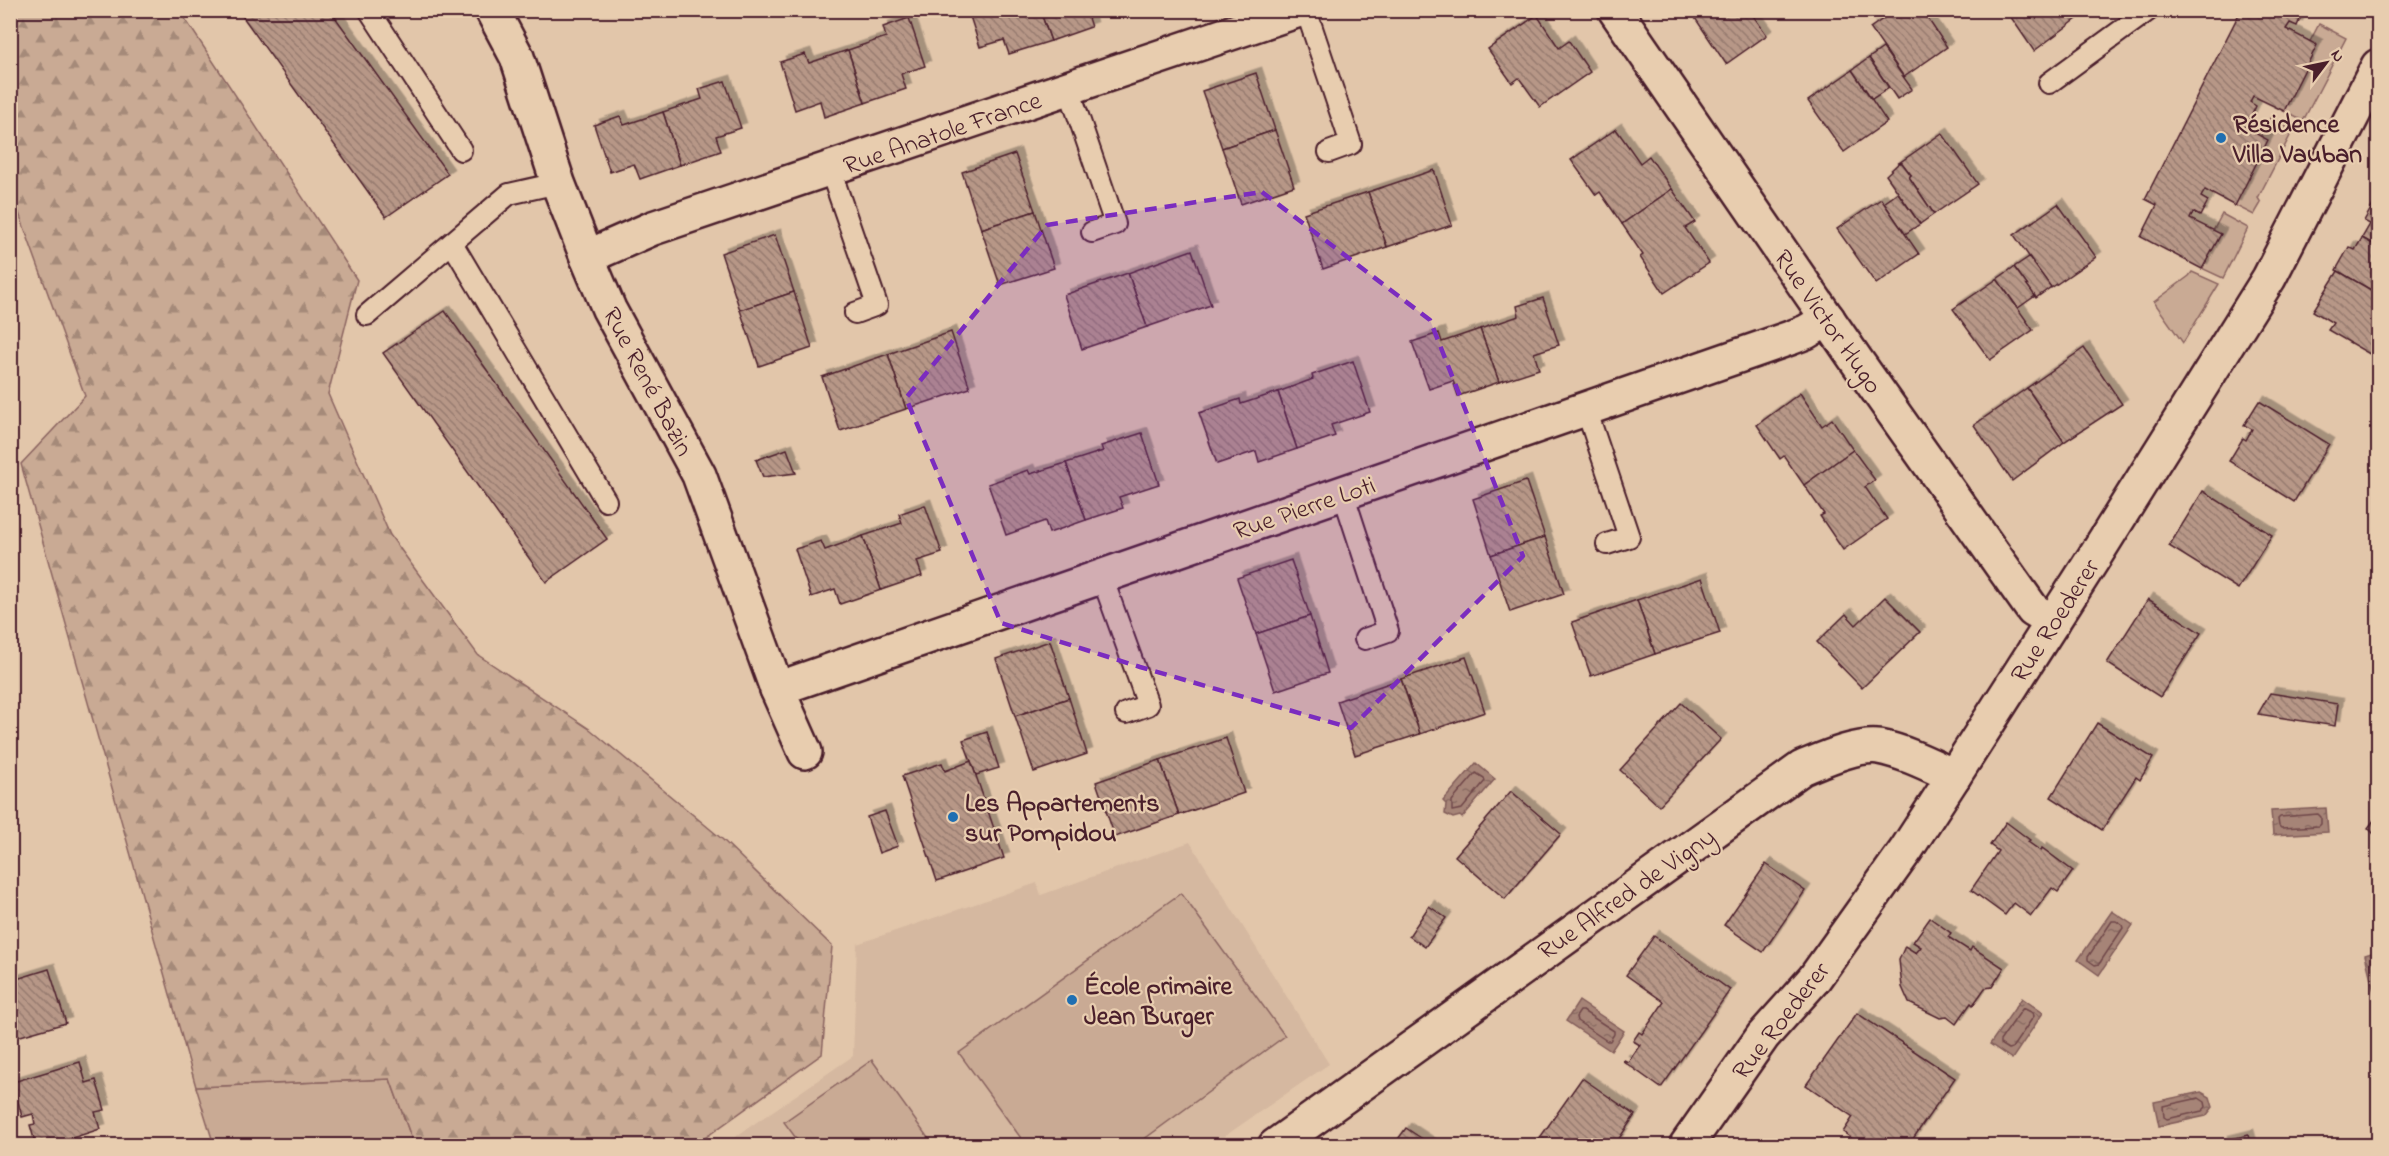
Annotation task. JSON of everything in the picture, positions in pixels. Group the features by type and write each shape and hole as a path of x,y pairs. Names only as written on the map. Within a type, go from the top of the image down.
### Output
{"street":[{"name":"Rue René Bazin","path":"492,10 517,57 558,183 609,309 699,475 777,689 805,752"},
{"name":"Rue Anatole France","path":"587,257 653,228 1299,10"},
{"name":"Rue Victor Hugo","path":"1615,10 1828,320 2033,610 2053,622"},
{"name":"Rue Roederer","path":"1686,1146 1763,1036 1814,979 1906,850 2053,622 2269,278 2379,66"},
{"name":"Rue Pierre Loti","path":"777,689 1798,335 1828,320"},
{"name":"Rue Alfred de Vigny","path":"1275,1146 1802,768 1842,752 1877,747 1917,759 1954,776"},
{"name":"Rue Alfred de Vigny","path":"1296,1146 1321,1114"}],"lane":[{"path":"369,10 460,150"},
{"path":"1306,10 1352,144 1329,152"},
{"path":"2049,83 2149,10"},
{"path":"1069,89 1115,224 1092,232"},
{"path":"830,169 878,304 855,313"},
{"path":"367,315 509,194 558,183"},
{"path":"452,243 606,501"},
{"path":"1586,409 1629,537 1607,544"},
{"path":"1343,493 1388,631 1365,639"},
{"path":"1102,577 1148,705 1126,713"}],"highlighted area":[{"path":"1262,192 1430,320 1523,556 1351,728 1140,667 1001,623 906,398 1047,225"}],"shaded area":[{"name":"École primaire Jean Burger","path":"1190,842 1329,1064 1212,1145 722,1146 853,1056 857,944 1037,883 1041,895"}],"green space":[{"path":"11,10 180,11 357,280 328,394 390,535 478,655 591,730 722,839 832,946 822,1054 695,1145 414,1145 390,1079 196,1087 21,464 85,396 11,191"},
{"path":"2319,24 2346,38 2303,121 2276,107"},
{"path":"2270,118 2297,133 2291,134 2258,198 2261,203 2254,215 2228,202"},
{"path":"2222,214 2248,228 2223,278 2195,265"},
{"path":"2192,272 2219,284 2183,343 2154,302"},
{"path":"1181,893 1285,1036 1136,1145 1026,1145 959,1053"},
{"path":"872,1060 933,1145 801,1145 784,1122"},
{"path":"390,1079 414,1145 214,1145 196,1087"}],"water":[{"path":"1476,763 1495,779 1462,818 1460,816 1453,818 1445,814 1446,804 1443,801"},
{"path":"2326,808 2328,832 2273,835 2271,811"},
{"path":"2112,911 2133,925 2099,975 2078,960"},
{"path":"2378,951 2378,1002 2365,955"},
{"path":"2022,998 2043,1013 2012,1059 1990,1044"},
{"path":"1579,1001 1624,1031 1611,1051 1566,1021"},
{"path":"2201,1092 2210,1097 2213,1107 2206,1116 2159,1126 2154,1102"}],"building":[{"path":"238,10 330,10 448,174 386,217"},
{"path":"968,10 1040,10 1051,41 1009,54 1004,40 980,47"},
{"path":"1040,10 1090,10 1086,12 1091,27 1051,41"},
{"path":"1699,10 1749,10 1767,35 1726,64 1693,15"},
{"path":"1896,10 1922,10 1947,47 1904,77 1870,28"},
{"path":"2006,10 2089,10 2034,51"},
{"name":"Résidence Villa Vauban","path":"2241,10 2304,10 2297,26 2290,23 2286,29 2317,45 2284,111 2253,96 2250,102 2256,106 2249,121 2241,118 2238,124 2268,140 2235,206 2205,190 2201,197 2208,201 2200,216 2193,212 2190,219 2221,234 2202,269 2141,237 2157,205 2145,199"},
{"path":"1537,15 1559,48 1569,41 1590,72 1540,107 1519,78 1512,83 1488,49"},
{"path":"909,18 925,66 901,74 906,89 865,103 848,50 886,37 883,27"},
{"path":"1883,48 1912,89 1897,99 1869,58"},
{"path":"848,50 865,103 824,117 820,101 795,110 780,62 805,54 809,63"},
{"path":"1869,58 1889,88 1872,99 1852,70"},
{"path":"1852,70 1887,122 1844,152 1808,101"},
{"path":"1256,73 1275,130 1222,148 1202,91"},
{"path":"725,81 741,128 716,136 721,151 680,165 663,112 702,99 699,89"},
{"path":"663,112 680,165 640,179 634,164 610,172 594,125 620,116 624,125"},
{"path":"1616,129 1640,163 1649,156 1672,189 1622,224 1600,192 1596,195 1571,160"},
{"path":"1275,130 1294,186 1241,204 1222,148"},
{"path":"1942,133 1978,184 1934,214 1909,177 1911,175 1902,163 1899,163"},
{"path":"1015,154 1035,211 981,229 962,172"},
{"path":"1902,163 1911,175 1909,177 1934,214 1920,224 1886,175"},
{"path":"1434,170 1452,225 1387,247 1368,192"},
{"path":"1672,189 1695,222 1685,228 1709,263 1664,293 1640,257 1643,255 1622,224"},
{"path":"1368,192 1387,247 1323,269 1304,213"},
{"path":"1898,193 1920,224 1905,234 1884,203"},
{"path":"2377,198 2378,247 2362,238 2370,224 2364,221"},
{"path":"1881,199 1919,254 1876,284 1837,229"},
{"path":"2058,204 2096,257 2051,288 2014,235"},
{"path":"1035,211 1054,268 1000,285 981,229"},
{"path":"775,235 794,292 740,310 721,253"},
{"path":"2362,238 2378,247 2378,294 2336,270 2349,247 2355,250"},
{"path":"1192,250 1211,305 1147,327 1128,273"},
{"path":"2029,257 2051,287 2036,298 2014,267"},
{"path":"2014,267 2035,296 2018,308 1997,279"},
{"path":"2338,271 2378,294 2378,347 2373,356 2328,330 2333,323 2313,311"},
{"path":"1128,273 1147,327 1082,349 1064,295"},
{"path":"1997,279 2033,330 1990,360 1953,309"},
{"path":"794,292 812,348 759,366 740,310"},
{"path":"1543,298 1559,345 1534,353 1539,369 1499,382 1480,329 1519,316 1517,306"},
{"path":"445,311 607,539 546,582 383,353"},
{"path":"1480,329 1499,382 1458,396 1453,381 1429,389 1412,342 1439,333 1442,342"},
{"path":"951,332 970,388 906,409 888,354"},
{"path":"2084,348 2122,404 2064,442 2027,388"},
{"path":"888,354 906,409 840,431 822,377"},
{"path":"1353,361 1370,412 1331,425 1335,436 1297,449 1278,392 1313,379 1312,375"},
{"path":"2027,388 2064,442 2012,481 1974,425"},
{"path":"1278,392 1297,449 1259,462 1256,451 1217,464 1199,413 1240,399 1241,404"},
{"path":"1800,393 1822,426 1832,419 1853,450 1804,485 1784,456 1780,459 1757,425"},
{"path":"2259,401 2329,444 2294,502 2229,461 2243,438 2246,440 2252,429 2244,425"},
{"path":"1142,433 1159,484 1119,497 1123,508 1086,520 1066,463 1103,451 1101,446"},
{"path":"787,449 796,473 763,477 756,460"},
{"path":"1853,450 1875,480 1865,487 1887,519 1843,550 1820,516 1824,514 1804,485"},
{"path":"1066,463 1086,520 1049,533 1045,521 1006,535 988,484 1028,470 1030,474"},
{"path":"1526,481 1545,537 1491,555 1473,499"},
{"path":"2203,491 2272,535 2238,589 2169,546"},
{"path":"925,505 942,553 917,561 922,576 881,590 863,536 902,523 899,514"},
{"path":"863,536 881,590 840,604 835,589 811,597 795,549 821,541 825,550"},
{"path":"1545,537 1564,594 1510,612 1491,555"},
{"path":"1291,560 1310,616 1256,634 1237,578"},
{"path":"1702,578 1720,633 1655,654 1637,600"},
{"path":"1885,597 1920,632 1862,688 1817,642 1846,614 1856,625"},
{"path":"2148,599 2201,633 2160,697 2107,663"},
{"path":"1637,600 1655,654 1591,676 1572,622"},
{"path":"1310,616 1328,673 1275,691 1256,634"},
{"path":"1050,641 1069,698 1015,716 996,659"},
{"path":"1466,657 1485,712 1420,734 1401,679"},
{"path":"1401,679 1420,734 1355,755 1337,701"},
{"path":"2270,693 2338,704 2335,726 2258,714"},
{"path":"1069,698 1087,754 1034,772 1015,716"},
{"path":"1681,703 1721,739 1659,806 1620,770"},
{"path":"2097,723 2153,758 2140,780 2136,777 2102,830 2051,797"},
{"path":"987,732 999,768 976,775 963,740"},
{"path":"1226,738 1244,793 1179,815 1160,760"},
{"path":"1160,760 1179,815 1115,837 1096,782"},
{"name":"Les Appartements sur Pompidou","path":"971,761 1004,858 937,881 902,776 942,763 945,771"},
{"path":"2374,778 2378,778 2378,810 2375,806"},
{"path":"1511,791 1561,834 1505,899 1455,856"},
{"path":"885,811 898,846 879,853 867,817"},
{"path":"2378,815 2378,838 2368,828"},
{"path":"2006,822 2030,840 2028,842 2041,851 2042,848 2073,871 2058,892 2052,888 2031,916 2014,903 2005,915 1971,890 1998,851 1990,845"},
{"path":"1766,864 1805,891 1763,952 1724,925"},
{"path":"1429,906 1446,918 1425,947 1409,936"},
{"path":"1930,918 1951,933 1948,937 1970,951 1972,947 2004,968 1992,987 1985,988 1956,1024 1947,1017 1940,1018 1909,1003 1902,987 1899,960 1905,946 1916,953 1921,947 1913,942"},
{"path":"1654,936 1730,990 1661,1088 1623,1061 1628,1062 1640,1045 1633,1041 1639,1032 1642,1034 1664,1002 1626,975"},
{"path":"49,969 66,1023 10,1039 10,981"},
{"path":"1857,1013 1955,1078 1908,1146 1863,1146 1843,1132 1853,1117 1806,1085"},
{"path":"80,1062 86,1083 96,1080 105,1110 95,1112 100,1129 48,1146 36,1146 30,1125 35,1124 33,1114 22,1117 13,1082"},
{"path":"1582,1078 1635,1115 1614,1146 1534,1146"},
{"path":"1406,1128 1430,1144 1429,1146 1393,1146"},
{"path":"2248,1135 2251,1146 2223,1146 2223,1141"}],"place":[{"name":"Résidence Villa Vauban","path":"2221,138"},
{"name":"Les Appartements sur Pompidou","path":"953,817"},
{"name":"École primaire Jean Burger","path":"1072,1000"}]}
